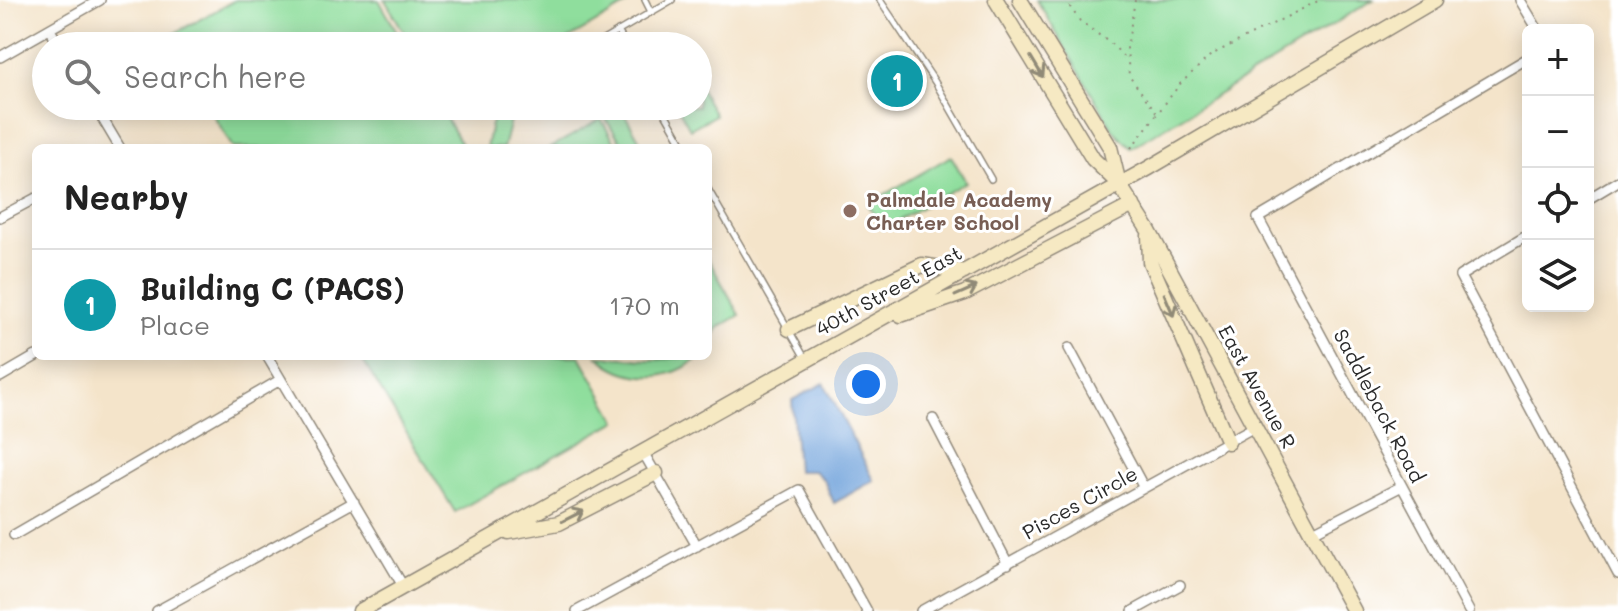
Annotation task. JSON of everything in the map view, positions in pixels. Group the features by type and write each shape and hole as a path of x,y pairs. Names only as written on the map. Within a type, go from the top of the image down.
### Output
{"main road":[{"name":"East Avenue R","path":"996,0 1093,159 1119,184 1149,231 1354,611"},
{"name":"East Avenue R","path":"1020,0 1110,147 1119,184"},
{"name":"40th Street East","path":"360,611 1119,184 1435,0"},
{"path":"867,327 965,293 1133,205"},
{"path":"1149,231 1150,262 1228,442"},
{"path":"789,329 922,265 964,272"},
{"path":"497,534 559,523 656,473"}],"street":[{"path":"46,32 100,0"},
{"path":"1520,0 1534,24"},
{"path":"0,57 32,40"},
{"name":"Saddleback Road","path":"1469,611 1258,218 1522,62"},
{"path":"103,120 118,144"},
{"path":"1594,195 1618,181"},
{"path":"0,217 32,200"},
{"path":"1522,239 1460,276 1618,574"},
{"path":"1069,348 1144,488"},
{"path":"0,377 32,358"},
{"path":"269,360 403,586"},
{"path":"14,535 280,380"},
{"path":"933,419 1008,564"},
{"name":"Pisces Circle","path":"921,611 1256,426"},
{"path":"643,452 697,546"},
{"path":"1313,532 1402,486"},
{"path":"577,611 597,606 799,490 867,611"},
{"path":"157,611 354,502"},
{"path":"1133,611 1180,585"}],"lane":[{"path":"645,0 651,12"},
{"path":"618,31 672,0"},
{"path":"880,0 935,82 991,179"},
{"path":"669,120 683,144"},
{"path":"712,196 806,360"}],"path":[{"path":"1065,0 1080,21 1114,46 1128,62"},
{"path":"1135,0 1127,48 1129,76 1158,113"},
{"path":"1131,148 1180,84 1211,55 1320,0"}],"green space":[{"path":"235,0 379,0 397,32 177,32"},
{"path":"385,0 635,0 580,32 404,32"},
{"path":"1037,0 1373,0 1131,148 1113,130"},
{"path":"216,120 447,120 461,144 231,144"},
{"path":"493,120 511,120 504,144 487,144"},
{"path":"602,120 616,144 557,144"},
{"path":"606,120 628,120 642,144 622,144"},
{"path":"685,120 706,120 690,129"},
{"path":"951,156 966,182 883,229 868,204"},
{"path":"712,266 740,315 718,328 712,339"},
{"path":"362,360 582,360 617,421 455,512"},
{"path":"603,360 695,360 676,371 649,376 635,375"}],"water":[{"path":"824,383 874,480 834,503 824,480 814,471 797,471 792,400"}],"place":[{"name":"Building C (PACS)","path":"897,81"},
{"name":"Palmdale Academy Charter School","path":"850,211"}]}
